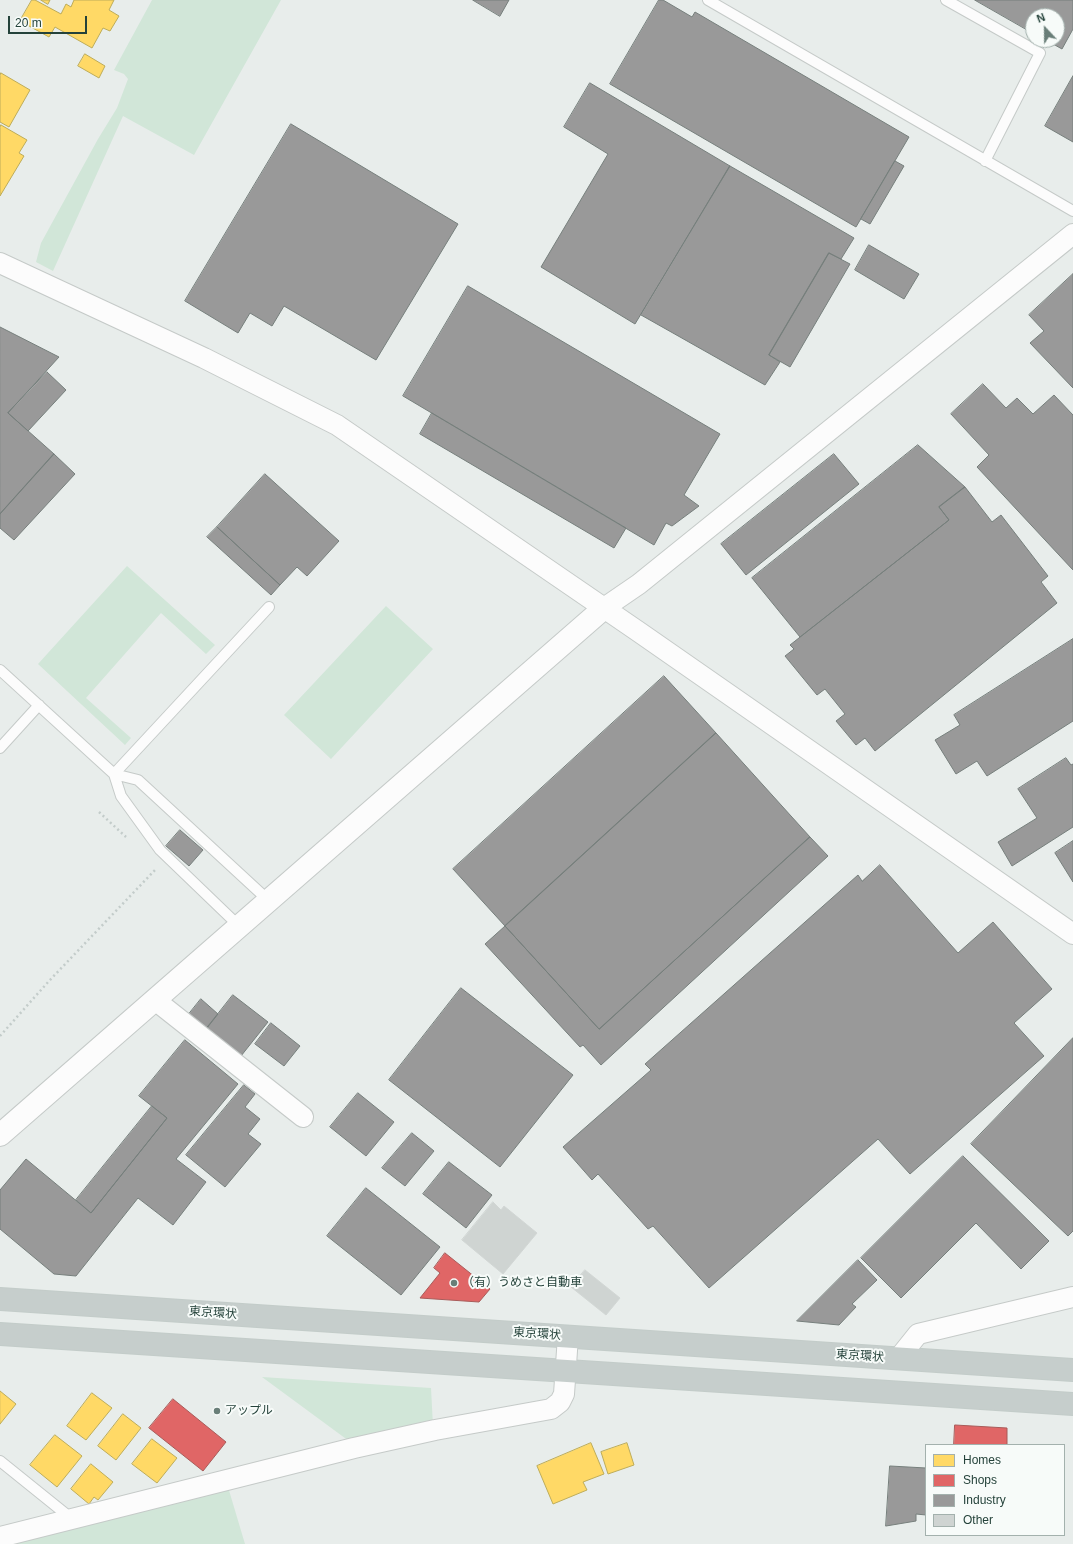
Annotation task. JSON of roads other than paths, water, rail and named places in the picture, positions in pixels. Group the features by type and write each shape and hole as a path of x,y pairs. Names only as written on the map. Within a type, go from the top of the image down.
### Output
{"highway":[{"name":"東京環状","path":"0,1299 1073,1370"},
{"path":"0,1334 1073,1404"}],"street":[{"path":"0,1135 604,608 639,584 1073,234"},
{"path":"0,263 204,358 337,425 604,608 1073,934"},
{"path":"155,1000 303,1117"},
{"path":"898,1358 918,1334 1073,1297"},
{"path":"0,1537 354,1448 435,1430 551,1409 556,1406 562,1398 566,1372 568,1336"}],"lane":[{"path":"708,0 1073,211"},
{"path":"946,0 1040,53 985,161"},
{"path":"114,774 269,607"},
{"path":"0,670 114,774 138,780 268,900"},
{"path":"0,748 39,705"},
{"path":"114,774 121,796 160,850 239,926"},
{"path":"0,1461 72,1519"}],"place":[{"name":"（有）うめさと自動車","path":"454,1283"},
{"name":"アップル","path":"217,1411"}]}
